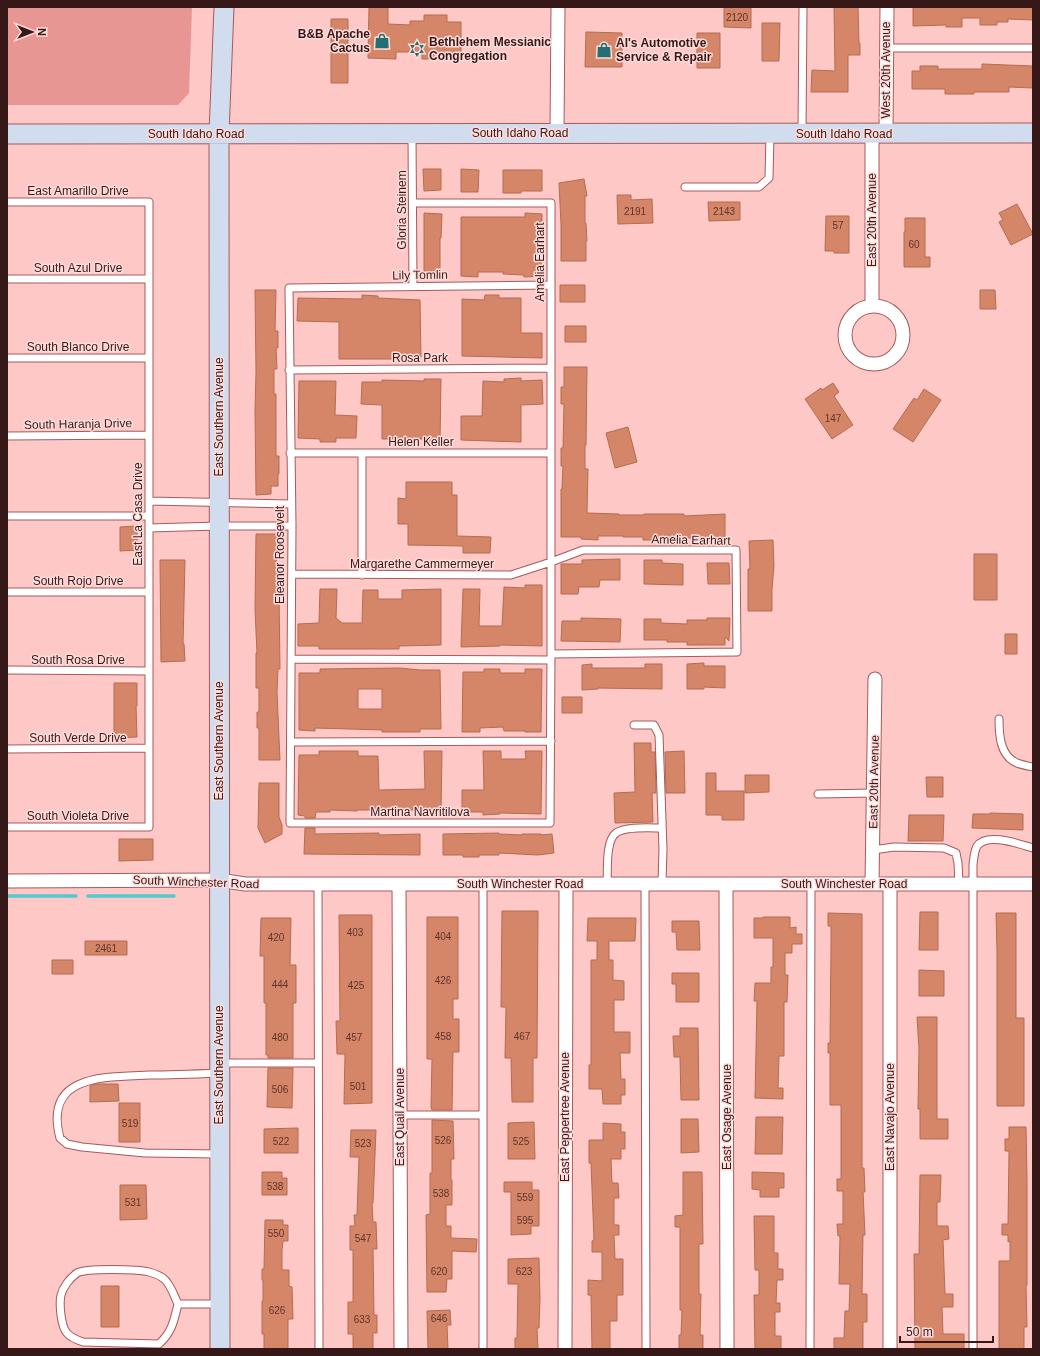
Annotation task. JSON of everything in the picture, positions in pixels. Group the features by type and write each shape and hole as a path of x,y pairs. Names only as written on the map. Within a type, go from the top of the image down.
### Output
{"main road":[{"name":"East Southern Avenue","path":"220,1349 219,134 224,7"},
{"name":"South Idaho Road","path":"7,134 1033,133"}],"street":[{"path":"557,133 558,7"},
{"name":"West 20th Avenue","path":"879,134 886,48 887,7"},
{"name":"East 20th Avenue","path":"872,306 879,134"},
{"path":"872,306 886,309 897,318 901,327 901,345 896,354 888,360 880,363 861,361 853,355 848,348 845,338 849,320 859,311 872,306"},
{"name":"East 20th Avenue","path":"872,884 875,679"},
{"name":"South Winchester Road","path":"7,881 219,880 245,884 1033,884"},
{"name":"East Quail Avenue","path":"400,884 401,1349"},
{"name":"East Peppertree Avenue","path":"565,1349 566,884"},
{"name":"East Osage Avenue","path":"726,884 727,1349"},
{"name":"East Navajo Avenue","path":"890,884 890,1349"}],"lane":[{"path":"802,134 803,7"},
{"path":"886,48 1033,48"},
{"name":"Gloria Steinem","path":"412,133 413,286"},
{"path":"685,187 759,187 769,178 770,134"},
{"name":"East Amarillo Drive","path":"7,202 148,202"},
{"name":"East La Casa Drive","path":"148,202 149,826"},
{"name":"Amelia Earhart","path":"413,203 551,204 551,562 583,550 736,550 737,652 551,657"},
{"name":"South Azul Drive","path":"7,279 149,279"},
{"name":"Lily Tomlin","path":"289,288 551,285"},
{"name":"Eleanor Roosevelt","path":"289,288 292,526 290,823"},
{"name":"South Blanco Drive","path":"7,358 149,358"},
{"name":"Rosa Park","path":"290,370 551,368"},
{"name":"South Haranja Drive","path":"7,436 149,435"},
{"name":"Helen Keller","path":"290,453 551,453"},
{"path":"362,453 362,575"},
{"path":"149,501 291,504"},
{"path":"7,516 149,516"},
{"path":"149,528 292,526"},
{"path":"290,742 551,741 551,562"},
{"name":"Margarethe Cammermeyer","path":"292,574 511,575 551,562"},
{"name":"South Rojo Drive","path":"7,592 149,592"},
{"path":"291,659 551,657"},
{"name":"South Rosa Drive","path":"7,670 149,671"},
{"path":"999,719 999,737 1003,750 1010,759 1017,763 1033,767"},
{"path":"634,725 654,725 659,735 663,849 662,884"},
{"name":"Martina Navritilova","path":"290,823 550,823 551,741"},
{"name":"South Verde Drive","path":"7,749 149,748"},
{"path":"818,794 874,793"},
{"name":"South Violeta Drive","path":"7,827 149,826"},
{"path":"607,884 608,854 611,840 616,833 626,829 662,828"},
{"path":"973,1349 972,884 975,851 978,845 984,840 992,838 1033,848"},
{"path":"873,850 894,847 944,848 956,853 959,884"},
{"path":"318,884 319,1349"},
{"path":"483,1349 484,884"},
{"path":"645,884 646,1349"},
{"path":"810,1349 811,884"},
{"path":"219,1154 145,1153 82,1147 67,1144 60,1138 58,1131 58,1105 68,1091 75,1086 92,1079 219,1068 318,1062"},
{"path":"400,1115 483,1115"},
{"path":"98,1269 150,1272 164,1278 178,1304 174,1322 167,1336 159,1344 83,1342 66,1333 62,1324 61,1296 67,1282 76,1274 84,1270 98,1269"},
{"path":"178,1304 220,1304"}],"shaded area":[{"path":"7,7 192,7 189,93 178,105 7,105"}],"building":[{"path":"369,7 388,7 388,24 410,25 410,21 424,21 424,15 447,15 447,22 461,22 461,53 452,53 452,59 422,59 422,52 396,52 396,59 368,58"},
{"path":"724,7 751,7 751,28 724,27"},
{"path":"858,7 860,55 848,55 848,92 811,92 812,70 835,71 834,8"},
{"path":"913,7 1033,7 1033,20 1008,19 1008,22 997,22 997,25 980,25 980,18 962,18 962,27 946,27 946,25 913,26"},
{"path":"331,19 348,19 348,83 331,83"},
{"path":"762,23 780,23 779,61 762,61"},
{"name":"Al's Automotive Service & Repair","path":"586,32 622,33 622,67 585,67"},
{"path":"697,33 720,33 720,68 697,68"},
{"path":"982,64 1033,66 1033,88 1009,87 1009,92 974,92 974,94 945,94 945,89 912,89 912,71 920,71 920,66 938,66 938,69 982,69"},
{"path":"423,169 441,169 441,190 424,191"},
{"path":"461,169 479,170 478,192 461,192"},
{"path":"503,170 542,170 542,191 503,193"},
{"path":"584,179 587,196 585,196 587,241 586,261 561,261 559,183"},
{"path":"617,195 631,195 631,200 652,199 653,223 618,224"},
{"path":"708,202 740,202 740,220 709,221"},
{"path":"1017,204 1033,234 1011,245 999,222 1003,220 999,213"},
{"path":"424,213 442,214 440,238 440,276 424,276"},
{"path":"525,213 542,214 541,276 524,277 524,275 503,274 503,272 478,272 478,277 461,276 461,217 525,217"},
{"path":"826,216 849,216 849,253 834,253 834,251 825,251"},
{"path":"905,218 925,218 925,257 930,257 930,267 904,267"},
{"path":"560,285 585,285 585,302 560,302"},
{"path":"255,290 276,290 275,331 278,331 278,348 276,348 277,369 274,369 274,394 276,394 276,456 279,456 278,486 271,486 271,494 256,495 256,372"},
{"path":"980,290 995,290 996,309 980,309"},
{"path":"362,295 378,296 378,298 420,300 421,357 399,359 339,359 339,322 297,321 298,298 362,299"},
{"path":"485,295 499,295 499,298 521,298 521,333 542,333 542,358 462,356 462,299 484,300"},
{"path":"565,326 586,326 586,342 565,342"},
{"path":"564,367 587,367 585,469 588,469 587,513 619,515 684,514 684,516 725,514 725,538 662,538 662,540 643,540 643,537 598,536 598,540 581,539 581,537 561,537 561,489 563,466 561,466 561,448 563,448 564,404 561,404 561,387 564,387"},
{"path":"521,378 521,381 542,380 543,404 521,405 521,442 461,440 461,416 482,416 483,381 504,382 504,379"},
{"path":"424,379 441,379 440,441 423,441 424,439 382,439 382,405 361,404 362,382 382,382 382,380 424,381"},
{"path":"299,381 336,381 335,415 357,416 356,438 336,438 336,442 320,442 320,439 298,438"},
{"path":"833,383 839,392 834,396 853,425 832,439 805,399 821,388 822,390"},
{"path":"924,389 941,400 913,442 893,429 914,398 917,400"},
{"path":"628,427 637,462 615,468 606,433"},
{"path":"406,482 452,482 452,495 457,495 457,536 491,537 490,553 463,553 463,546 408,545 408,524 398,524 398,498 406,499"},
{"path":"137,526 137,550 120,551 120,527"},
{"path":"256,534 278,534 278,550 276,550 277,594 279,594 280,669 278,669 277,692 280,760 259,760 259,728 257,728 257,712 259,712 259,688 256,688"},
{"path":"773,540 774,566 772,611 748,611 748,569 750,569 749,541"},
{"path":"974,554 997,554 997,600 974,600"},
{"path":"620,559 620,580 600,580 599,587 579,587 578,594 561,594 561,564 582,564 582,560"},
{"path":"160,560 185,560 183,644 185,661 161,662"},
{"path":"644,560 662,560 662,563 683,564 683,585 644,584"},
{"path":"707,563 729,563 730,584 708,584"},
{"path":"525,585 542,585 542,646 500,645 461,647 463,589 480,589 479,626 502,626 504,587 525,588"},
{"path":"320,589 337,589 336,618 342,623 362,623 363,590 378,590 378,599 402,599 402,590 441,589 441,645 399,646 399,649 319,649 319,646 298,646 298,624 319,623"},
{"path":"581,618 621,619 620,642 561,641 562,621 581,621"},
{"path":"707,618 730,618 729,641 725,637 725,645 687,645 687,642 644,640 644,619 661,619 661,623 687,624 687,620 707,620"},
{"path":"1005,634 1017,634 1017,654 1005,654"},
{"path":"704,663 704,666 725,666 725,688 704,687 704,689 687,689 687,664"},
{"path":"592,664 592,668 645,668 645,664 662,664 662,689 598,688 582,690 582,665"},
{"path":"400,668 440,670 441,729 420,729 420,732 382,732 382,730 315,728 315,731 299,730 299,673 320,673 320,669","holes":["358,689 382,689 382,709 358,709"]},
{"path":"484,669 500,669 500,673 525,673 525,669 542,669 541,732 504,731 503,727 480,728 480,732 462,732 463,672 484,672"},
{"path":"114,683 137,683 137,737 114,738"},
{"path":"562,697 582,697 582,713 562,713"},
{"path":"634,743 651,743 651,752 655,752 656,793 652,793 653,822 615,823 614,793 635,792"},
{"path":"319,751 358,751 358,756 378,756 379,790 425,789 424,751 442,751 441,812 424,812 424,810 330,810 330,812 316,812 315,818 305,818 305,816 298,815 299,755 319,755"},
{"path":"483,751 501,751 501,759 526,759 525,751 542,751 541,814 500,813 483,815 483,812 462,812 462,790 484,789"},
{"path":"684,751 685,793 666,793 665,752"},
{"path":"706,773 716,773 716,791 744,791 744,820 722,820 722,815 706,815"},
{"path":"745,775 769,775 769,792 745,793"},
{"path":"926,777 943,777 943,797 927,797"},
{"path":"259,783 279,783 279,817 282,825 282,834 265,843 258,828"},
{"path":"973,814 1023,814 1023,830 972,828"},
{"path":"909,815 944,815 943,841 908,841"},
{"path":"305,828 315,828 315,834 420,834 420,855 304,854"},
{"path":"499,833 522,835 552,834 554,853 538,855 499,853 499,855 479,855 479,857 443,855 443,834"},
{"path":"119,839 153,839 153,860 119,861"},
{"path":"502,911 538,911 537,1058 533,1058 533,1102 512,1102 511,1058 505,1058 506,1007 501,1007"},
{"path":"920,912 938,912 938,950 919,950"},
{"path":"828,913 862,914 862,1168 864,1168 865,1192 863,1192 865,1235 863,1235 862,1294 867,1294 867,1322 863,1322 863,1349 834,1349 834,1338 844,1338 845,1311 849,1311 850,1284 839,1284 840,1236 838,1236 837,1224 843,1224 843,1191 837,1191 837,1179 841,1179 841,1105 830,1105 830,1053 828,1053 828,1043 830,1043 831,926 828,926"},
{"path":"996,913 1016,913 1016,1018 1024,1018 1024,1106 997,1106"},
{"path":"339,915 372,915 372,1103 344,1104 345,1054 337,1054 336,1021 340,1021"},
{"path":"427,917 458,917 458,999 453,999 453,1019 459,1019 459,1052 453,1052 452,1110 432,1110 431,1107 432,1059 427,1059"},
{"path":"790,917 790,928 796,927 796,934 802,934 802,944 792,944 792,953 785,953 785,975 788,975 787,1002 784,1002 784,1056 779,1056 778,1088 783,1088 783,1099 755,1098 757,1001 754,1001 755,983 771,983 771,967 773,967 773,938 754,938 754,918"},
{"path":"261,918 291,918 290,965 296,965 296,1003 293,1003 293,1058 268,1058 268,1055 266,1055 264,956 260,956"},
{"path":"588,918 636,918 635,941 609,941 609,960 613,960 613,980 624,981 624,1000 614,1000 614,1032 630,1032 630,1053 620,1053 621,1079 625,1079 625,1095 621,1095 621,1104 603,1104 602,1089 589,1089 589,1065 591,1065 591,960 597,960 597,941 587,941"},
{"path":"672,921 699,921 700,950 677,950 676,932 672,932"},
{"path":"85,941 127,941 127,955 85,955"},
{"path":"52,960 73,960 73,974 52,974"},
{"path":"919,970 944,971 944,996 919,996"},
{"path":"672,973 699,973 699,1002 676,1002 676,984 672,984"},
{"path":"917,1017 937,1017 937,1119 948,1119 948,1139 920,1139 920,1109 918,1109 919,1049"},
{"path":"680,1028 698,1028 699,1100 681,1100 680,1057 674,1057 673,1036 680,1036"},
{"path":"268,1068 293,1068 292,1108 267,1107"},
{"path":"96,1084 118,1084 119,1101 90,1102 90,1086"},
{"path":"119,1103 140,1103 140,1142 119,1142"},
{"path":"756,1117 783,1117 782,1154 755,1154"},
{"path":"681,1119 698,1119 699,1152 681,1153"},
{"path":"432,1120 453,1121 454,1159 451,1159 452,1205 446,1205 446,1226 451,1226 451,1238 477,1239 476,1252 452,1251 452,1279 447,1279 446,1292 427,1292 426,1215 430,1214"},
{"path":"534,1122 535,1159 508,1159 508,1123"},
{"path":"603,1123 621,1124 621,1132 625,1132 625,1149 621,1149 621,1159 611,1159 612,1183 618,1183 619,1198 614,1198 614,1225 619,1225 619,1235 614,1235 615,1259 623,1259 623,1295 617,1295 617,1321 610,1321 610,1349 592,1349 591,1295 588,1295 588,1280 602,1281 602,1252 592,1252 592,1241 594,1240 589,1140 603,1140"},
{"path":"1009,1127 1026,1127 1027,1327 1024,1327 1024,1349 999,1349 999,1261 1010,1261 1010,1241 1008,1242 1008,1235 1002,1235 1002,1224 1008,1224 1009,1151 1005,1151 1005,1139 1009,1139"},
{"path":"298,1128 298,1153 264,1153 264,1129"},
{"path":"351,1130 376,1130 372,1203 373,1222 376,1222 377,1249 373,1249 374,1315 377,1315 377,1333 373,1333 373,1349 353,1349 353,1334 348,1334 348,1302 353,1302 353,1250 350,1250 350,1226 355,1226 354,1215 357,1215 359,1157 350,1157"},
{"path":"262,1172 282,1172 282,1178 287,1178 287,1195 262,1195"},
{"path":"683,1172 702,1172 703,1244 699,1244 699,1294 701,1294 700,1335 703,1335 703,1349 679,1349 682,1310 680,1310 680,1227 675,1227 675,1216 683,1215"},
{"path":"752,1172 784,1173 784,1188 779,1188 779,1197 760,1197 760,1190 752,1189"},
{"path":"920,1175 941,1175 940,1202 937,1202 937,1226 948,1226 949,1239 943,1240 945,1294 953,1294 953,1307 942,1307 943,1334 964,1334 964,1349 915,1349 914,1254 919,1254"},
{"path":"504,1182 532,1182 532,1190 539,1190 539,1226 531,1226 531,1234 511,1235 511,1192 504,1192"},
{"path":"120,1185 146,1185 147,1219 120,1220"},
{"path":"754,1216 774,1216 774,1253 778,1253 778,1269 783,1269 783,1280 777,1280 776,1303 780,1303 780,1312 775,1312 775,1336 781,1336 781,1349 755,1349 754,1295 759,1295 759,1270 755,1270"},
{"path":"265,1220 283,1220 283,1225 288,1225 288,1241 283,1241 282,1270 289,1270 289,1286 292,1287 293,1319 288,1319 288,1349 264,1349 264,1334 262,1334 262,1269 264,1269"},
{"path":"539,1258 540,1299 539,1328 537,1328 538,1349 515,1349 515,1338 517,1338 518,1284 508,1284 508,1259"},
{"path":"101,1286 119,1286 119,1327 101,1327"},
{"path":"450,1310 451,1325 447,1325 448,1349 428,1349 427,1311"}],"waterway":[{"path":"7,896 76,896"},
{"path":"88,896 174,896"}],"place":[{"name":"B&B Apache Cactus","path":"382,41"},
{"name":"Bethlehem Messianic Congregation","path":"417,49"},
{"name":"Al's Automotive Service & Repair","path":"604,50"}]}
